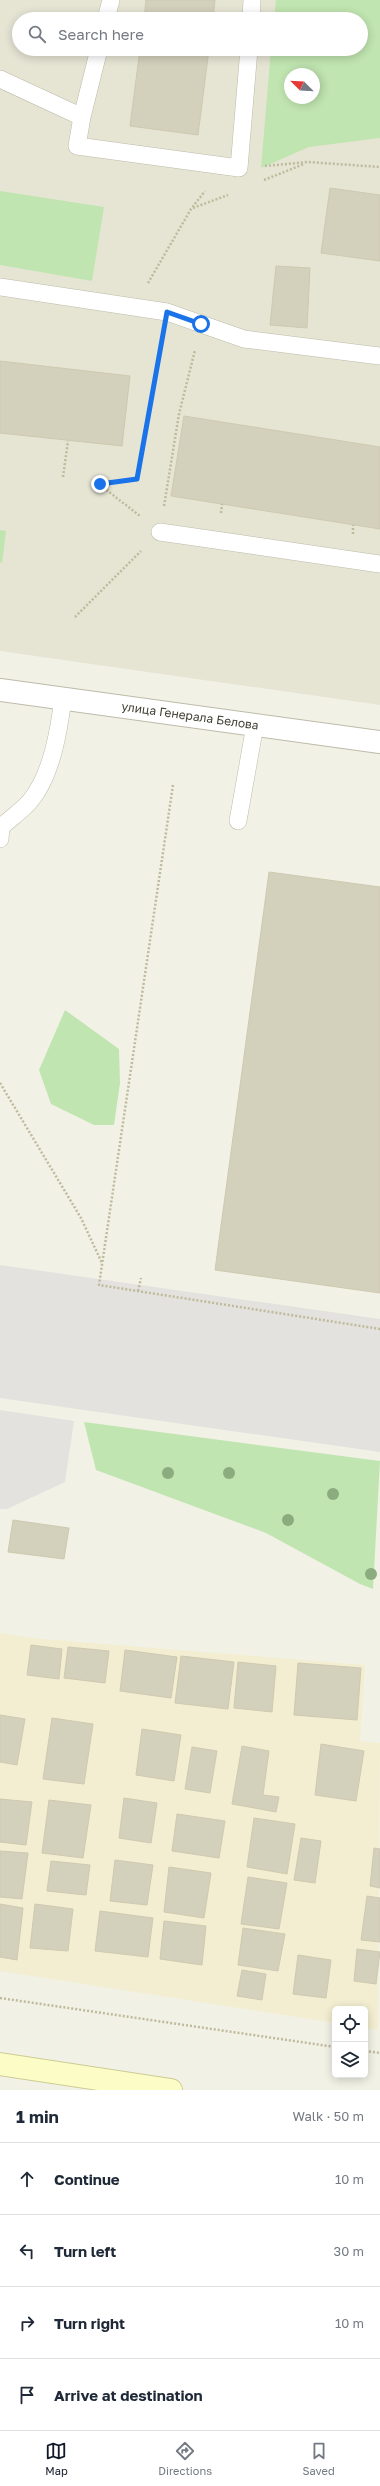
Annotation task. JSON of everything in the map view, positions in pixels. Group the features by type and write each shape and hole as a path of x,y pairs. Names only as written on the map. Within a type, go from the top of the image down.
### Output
{"main road":[{"path":"0,2064 171,2090"}],"street":[{"name":"улица Генерала Белова","path":"0,690 380,742"}],"lane":[{"path":"108,12 111,0"},
{"path":"251,12 252,0"},
{"path":"97,56 82,117 77,146 231,167 248,56"},
{"path":"0,79 82,117"},
{"path":"0,287 167,312 244,339 380,356"},
{"path":"160,532 380,564"},
{"path":"0,831 32,800 48,768 58,740 63,698"},
{"path":"238,821 255,725"}],"path":[{"path":"260,182 308,162"},
{"path":"133,308 192,209 231,167 308,162 380,167"},
{"path":"192,209 232,193"},
{"path":"160,532 100,484 137,479 167,312"},
{"path":"75,617 160,532 179,414 201,324"},
{"path":"63,477 68,441"},
{"path":"173,785 99,1285 380,1329"},
{"path":"0,1083 81,1218 102,1264"},
{"path":"138,1291 142,1278"},
{"path":"0,1998 332,2047"},
{"path":"368,2051 380,2053"}],"shaded area":[{"path":"0,0 380,0 380,705 0,651"},
{"path":"0,1265 380,1319 380,1452 0,1398"},
{"path":"0,1410 74,1421 65,1482 7,1509 0,1509"},
{"path":"0,1633 31,1638 365,1665 360,1741 380,1743 378,2030 368,2028 368,2006 332,2006 332,2023 0,1971"}],"green space":[{"path":"276,0 380,0 380,138 309,147 261,168 270,56 368,56 368,12 275,12"},
{"path":"0,191 104,207 92,281 0,265"},
{"path":"0,530 6,531 2,563 0,562"},
{"path":"65,1010 119,1049 120,1083 114,1125 94,1125 51,1104 39,1070"},
{"path":"84,1422 380,1461 373,1589 360,1584 266,1533 96,1470"}],"building":[{"path":"146,0 215,0 214,12 145,12"},
{"path":"139,56 208,56 198,135 130,126"},
{"path":"330,188 380,195 380,261 321,253"},
{"path":"276,266 310,268 307,328 270,325"},
{"path":"0,361 130,376 122,446 0,433"},
{"path":"184,416 380,447 380,529 171,496"},
{"path":"269,872 380,887 380,1293 215,1270"},
{"path":"13,1520 69,1528 64,1559 8,1552"},
{"path":"31,1645 62,1649 59,1679 27,1675"},
{"path":"68,1647 109,1651 105,1683 64,1678"},
{"path":"125,1650 177,1657 171,1698 120,1691"},
{"path":"181,1656 234,1662 228,1709 175,1703"},
{"path":"238,1662 276,1666 272,1712 234,1708"},
{"path":"298,1663 361,1668 357,1720 294,1715"},
{"path":"0,1715 25,1719 17,1765 0,1762"},
{"path":"52,1718 93,1724 84,1784 43,1779"},
{"path":"142,1729 181,1735 174,1781 136,1775"},
{"path":"321,1744 364,1751 356,1801 315,1795"},
{"path":"242,1746 269,1751 263,1795 279,1797 276,1812 232,1804"},
{"path":"192,1747 217,1751 210,1793 185,1789"},
{"path":"124,1798 157,1803 151,1843 119,1838"},
{"path":"0,1799 32,1802 26,1845 0,1842"},
{"path":"49,1800 91,1805 83,1858 42,1853"},
{"path":"177,1814 225,1821 219,1858 172,1851"},
{"path":"254,1818 295,1824 287,1874 247,1867"},
{"path":"301,1838 321,1841 315,1883 294,1880"},
{"path":"374,1848 380,1849 380,1888 370,1886"},
{"path":"0,1851 28,1853 22,1899 0,1897"},
{"path":"115,1860 153,1865 147,1905 110,1901"},
{"path":"51,1861 90,1865 86,1895 47,1891"},
{"path":"169,1867 211,1873 204,1918 164,1912"},
{"path":"248,1877 287,1883 279,1929 241,1924"},
{"path":"367,1896 380,1898 380,1942 361,1940"},
{"path":"0,1904 23,1908 17,1960 0,1957"},
{"path":"35,1904 73,1909 68,1951 30,1948"},
{"path":"100,1911 153,1918 148,1957 95,1951"},
{"path":"164,1921 206,1926 202,1965 160,1959"},
{"path":"243,1928 285,1934 278,1971 238,1965"},
{"path":"357,1949 380,1952 376,1984 354,1981"},
{"path":"298,1955 331,1960 326,1998 293,1994"},
{"path":"242,1970 266,1974 262,2000 237,1996"}],"route":[{"path":"100,484 137,479 167,312 201,324"}]}
